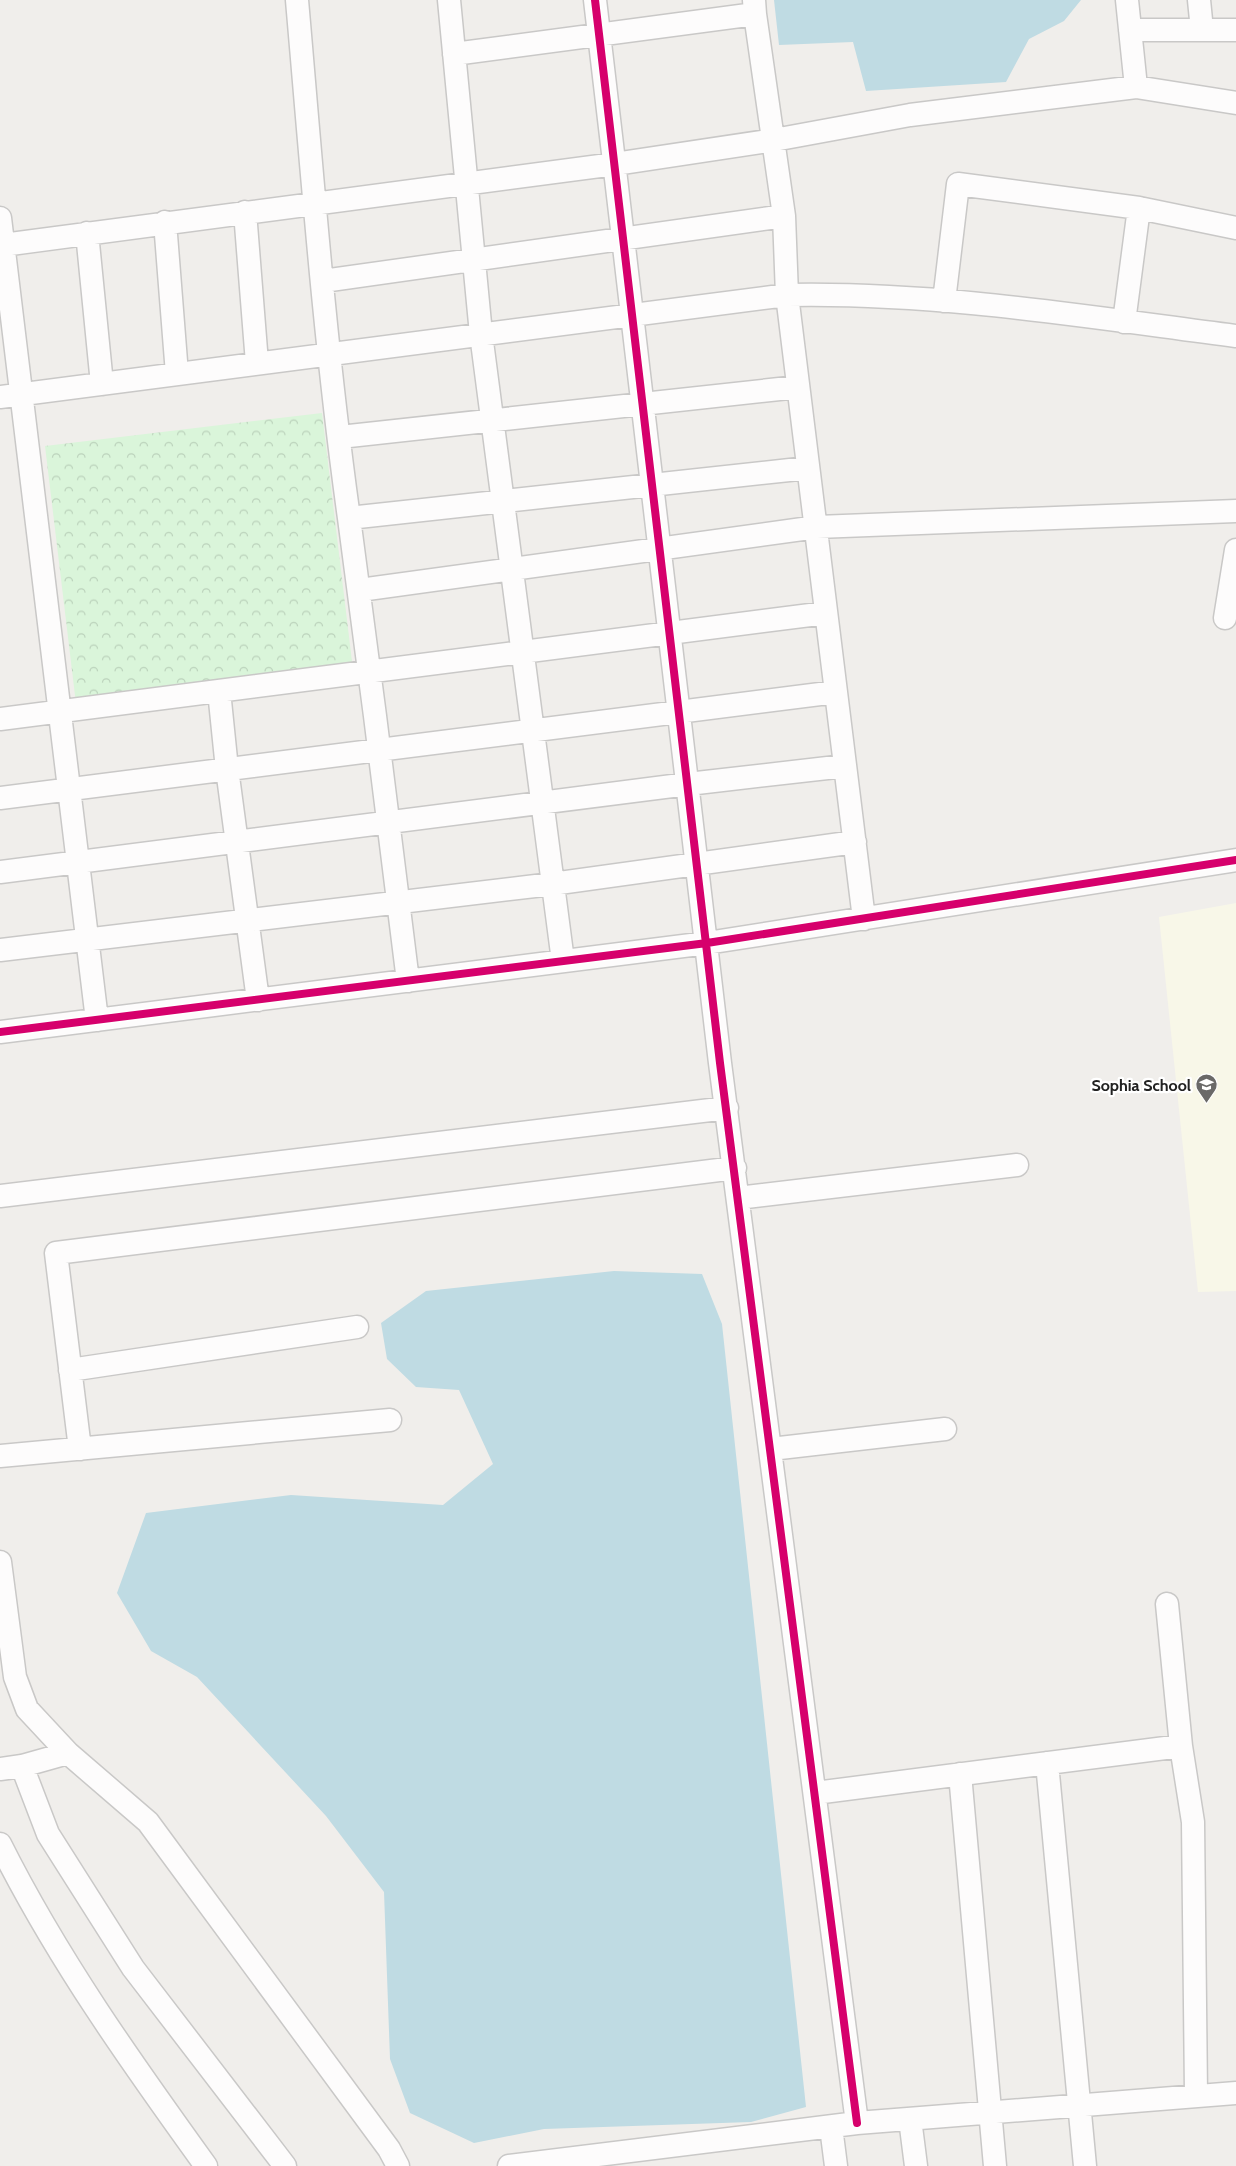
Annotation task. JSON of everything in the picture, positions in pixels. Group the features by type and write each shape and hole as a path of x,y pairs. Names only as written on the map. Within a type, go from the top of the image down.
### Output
{"street":[{"path":"298,0 330,353 408,981"},
{"path":"449,0 481,334 562,962"},
{"path":"596,0 738,1198 857,2123"},
{"path":"1127,0 1136,87"},
{"path":"1199,0 1202,30"},
{"path":"454,54 600,34 755,7 784,216 787,295 864,919"},
{"path":"1130,30 1236,30"},
{"path":"3,245 315,202 615,164 774,140 910,115 1136,87 1236,102"},
{"path":"944,301 958,184 1139,208 1236,228"},
{"path":"1124,322 1139,208"},
{"path":"244,212 257,364"},
{"path":"323,281 784,216"},
{"path":"0,218 10,395 59,712 97,1020"},
{"path":"165,222 177,374"},
{"path":"87,233 102,384"},
{"path":"10,395 787,295 833,294 944,301 1236,336"},
{"path":"340,437 798,387"},
{"path":"349,518 808,468"},
{"path":"360,590 817,527 1236,511"},
{"path":"1225,618 1236,550"},
{"path":"0,720 826,612"},
{"path":"219,691 227,769 258,1000"},
{"path":"0,798 836,692"},
{"path":"0,872 688,784 845,766"},
{"path":"0,950 87,938 552,884 854,842"},
{"path":"0,1032 707,943 1236,860"},
{"path":"0,1196 727,1108"},
{"path":"738,1198 1017,1165"},
{"path":"80,1449 56,1253 735,1168"},
{"path":"70,1370 357,1327"},
{"path":"0,1456 390,1420"},
{"path":"770,1450 945,1429"},
{"path":"0,1562 15,1677 27,1709 68,1753 148,1822 317,2049 389,2149 398,2166"},
{"path":"1167,1604 1181,1746 1193,1822 1196,2094"},
{"path":"815,1793 1181,1746"},
{"path":"68,1753 11,1768 48,1834 133,1968 284,2166"},
{"path":"1046,1764 1077,2104 1085,2166"},
{"path":"960,1774 995,2166"},
{"path":"0,1844 26,1895 109,2030 206,2166"},
{"path":"509,2166 609,2160 857,2123 1196,2094 1236,2093"},
{"path":"910,2119 916,2166"},
{"path":"831,2127 836,2166"}],"shaded area":[{"name":"Sophia School","path":"1236,903 1236,1291 1198,1292 1159,917"}],"green space":[{"path":"322,413 354,678 77,712 45,446"}],"water":[{"path":"774,0 1081,0 1064,21 1029,39 1006,82 866,91 853,42 779,45"},
{"path":"614,1271 702,1274 722,1324 806,2107 751,2122 544,2129 474,2143 410,2113 390,2059 384,1892 326,1816 197,1677 151,1651 117,1593 146,1513 291,1495 443,1505 493,1464 459,1390 416,1387 387,1359 381,1323 426,1291"}],"cycle path":[{"path":"595,0 720,1063 857,2123"},
{"path":"0,1032 707,943 1236,860"}],"place":[{"name":"Sophia School","path":"1207,1104"}]}
